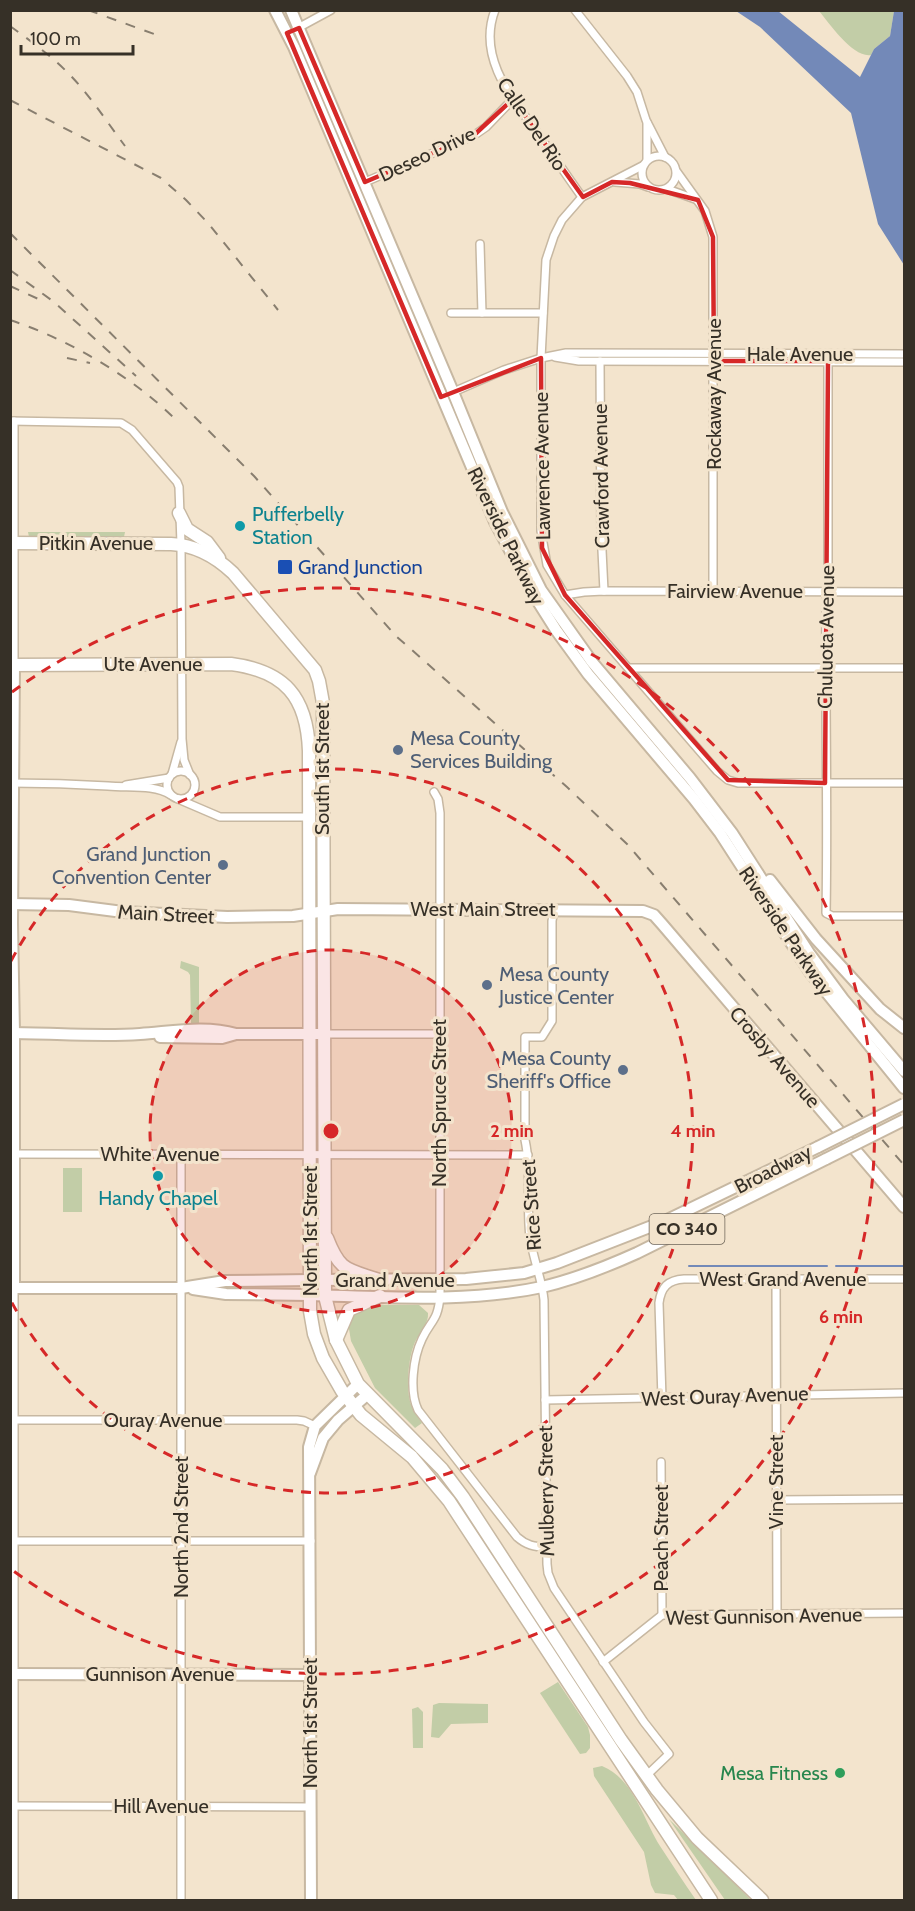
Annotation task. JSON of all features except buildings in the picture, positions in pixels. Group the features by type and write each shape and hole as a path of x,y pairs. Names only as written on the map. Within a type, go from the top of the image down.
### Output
{"highway":[{"path":"179,513 187,529 207,542 223,564"},
{"name":"Pitkin Avenue","path":"12,543 181,544"},
{"name":"South 1st Street","path":"181,544 202,551 223,564 306,657 319,681 323,703 322,911"},
{"name":"Ute Avenue","path":"12,665 231,664 248,666 276,679 289,690"},
{"name":"South 1st Street","path":"289,690 303,711 308,731 308,914"},
{"name":"North 1st Street","path":"322,911 324,1296 336,1340 358,1384 368,1394"},
{"name":"North 1st Street","path":"308,914 312,1324 323,1358 346,1396 355,1406"},
{"path":"324,1232 334,1256 342,1266 350,1271 379,1280"},
{"path":"336,1340 349,1310 380,1296"},
{"path":"368,1394 426,1450 463,1497 646,1776 698,1838 762,1900"},
{"path":"355,1406 370,1422 412,1457 449,1501 711,1900"}],"main road":[{"name":"Riverside Parkway","path":"275,10 287,33 503,538 532,592 588,674 720,833 810,972 904,1088"},
{"name":"Riverside Parkway","path":"291,10 453,392 501,512 541,590 592,662 690,778 732,833 809,953 843,999 904,1071"},
{"path":"12,665 12,1288"},
{"path":"732,833 816,939 880,1009 904,1028"},
{"name":"Main Street","path":"11,904 69,905 123,912 205,917 293,916 322,911"},
{"name":"West Main Street","path":"322,911 338,909 643,911"},
{"name":"Crosby Avenue","path":"643,911 654,915 662,924 904,1207"},
{"path":"12,1033 139,1034 222,1030 236,1034 324,1034"},
{"name":"Broadway","path":"538,1269 665,1221 904,1104"},
{"name":"Broadway","path":"543,1287 610,1266 904,1120"},
{"name":"Grand Avenue","path":"181,1288 225,1281 486,1278 538,1269"},
{"name":"CO 340","path":"310,1295 440,1296 489,1294 543,1287"},
{"name":"Grand Avenue","path":"12,1288 181,1288 226,1294 310,1295"},
{"path":"315,1426 358,1384"},
{"name":"North 1st Street","path":"310,1473 323,1438 368,1394"},
{"name":"North 1st Street","path":"311,1900 310,1473 308,1459 315,1426"},
{"name":"Gunnison Avenue","path":"12,1674 310,1675"}],"street":[{"path":"287,33 331,10"},
{"name":"Calle Del Rio","path":"495,10 491,28 492,57 497,73 582,197"},
{"path":"575,10 637,92 646,120 665,157"},
{"name":"Deseo Drive","path":"365,182 473,136 486,127 513,99"},
{"path":"646,120 646,162 642,177 649,187"},
{"path":"612,182 640,184 660,191 666,189 676,179 677,172 671,160 665,157 653,157 646,162"},
{"name":"Lawrence Avenue","path":"646,162 582,197 562,220 551,244 545,268 541,531 547,565 565,595 717,771 732,782 825,783"},
{"name":"Rockaway Avenue","path":"677,172 705,211 713,237 713,591"},
{"path":"666,189 698,200"},
{"path":"480,244 482,313"},
{"path":"451,313 543,313"},
{"name":"Hale Avenue","path":"441,397 504,370 566,353 904,362"},
{"name":"Hale Avenue","path":"552,357 600,361 904,354"},
{"name":"Crawford Avenue","path":"600,361 601,530 604,591"},
{"name":"Chuluota Avenue","path":"828,361 825,668 826,913 832,916 904,916"},
{"path":"12,665 12,421 121,423 138,436 179,487 182,739 184,760 194,781 196,798 201,808"},
{"name":"Fairview Avenue","path":"565,595 604,591 904,592"},
{"path":"630,668 904,668"},
{"path":"175,797 167,786 182,739"},
{"path":"123,786 170,777 181,772 190,775"},
{"path":"13,783 85,783 162,790 201,808 208,814 219,817 308,817"},
{"path":"825,783 904,783"},
{"path":"175,797 189,796 195,788"},
{"name":"North Spruce Street","path":"434,792 438,799 440,813 440,1296"},
{"name":"Rice Street","path":"538,1269 530,1238 528,1155 525,1140 525,1037 542,1037 552,1021 554,909"},
{"path":"324,1034 440,1034"},
{"name":"White Avenue","path":"12,1154 528,1155"},
{"name":"North 2nd Street","path":"181,1154 181,1900"},
{"name":"Mulberry Street","path":"538,1269 543,1287 548,1573 554,1588 603,1662 669,1754 646,1776"},
{"name":"West Grand Avenue","path":"662,1399 659,1303 663,1288 671,1281 684,1279 904,1279"},
{"name":"Vine Street","path":"776,1279 777,1613"},
{"path":"12,1288 14,1900"},
{"path":"440,1296 438,1311 420,1343 414,1368 417,1407 517,1537 535,1547 546,1547"},
{"name":"West Ouray Avenue","path":"545,1400 904,1393"},
{"name":"Ouray Avenue","path":"12,1420 297,1420 315,1426"},
{"name":"Peach Street","path":"661,1462 662,1615"},
{"path":"776,1500 904,1499"},
{"path":"12,1541 310,1541"},
{"name":"West Gunnison Avenue","path":"603,1662 662,1615 904,1613"},
{"name":"Hill Avenue","path":"12,1806 311,1807"}],"highlighted area":[{"path":"299,28 365,182 473,136 513,99 583,197 612,182 630,183 698,200 713,237 714,361 828,361 825,783 728,780 565,595 542,548 541,358 441,397 287,33"}],"green space":[{"path":"819,11 894,11 890,36 874,49 871,55 864,55 842,39"},
{"path":"28,532 125,532 124,537 29,537"},
{"path":"181,961 199,967 199,1025 191,1023 190,975 180,968"},
{"path":"63,1168 82,1168 82,1212 63,1212"},
{"path":"372,1305 419,1305 428,1313 426,1324 415,1342 409,1365 410,1400 422,1423 415,1428 375,1388 351,1341 348,1323 352,1314"},
{"path":"558,1682 588,1727 590,1748 586,1753 580,1754 540,1693"},
{"path":"439,1703 488,1704 488,1723 451,1724 439,1738 431,1737 433,1705"},
{"path":"418,1707 423,1712 423,1748 413,1748 412,1709"},
{"path":"602,1766 613,1772 630,1790 660,1846 696,1900 678,1900 674,1895 655,1893 644,1852 594,1776 593,1768"},
{"path":"669,1819 751,1900 725,1900"}],"water":[{"path":"736,11 778,11 860,77 874,49 890,36 894,11 904,11 904,265 878,224 851,113 760,27"}],"waterway":[{"path":"689,1266 827,1266"},
{"path":"836,1266 904,1266"}],"railway":[{"path":"88,10 154,34"},
{"path":"10,26 50,56 71,76 125,146"},
{"path":"10,100 161,178 208,223 278,310"},
{"path":"10,233 254,476 396,636 567,787 627,844 904,1165"},
{"path":"10,270 54,302 136,376"},
{"path":"10,286 45,302"},
{"path":"10,320 54,338 99,361 140,389 176,420"},
{"path":"67,358 90,363"}],"place":[{"name":"Pufferbelly Station","path":"240,526"},
{"name":"Grand Junction","path":"285,567"},
{"name":"Mesa County Services Building","path":"398,750"},
{"name":"Grand Junction Convention Center","path":"223,865"},
{"name":"Mesa County Justice Center","path":"487,985"},
{"name":"Mesa County Sheriff's Office","path":"623,1070"},
{"name":"Handy Chapel","path":"158,1176"},
{"name":"Mesa Fitness","path":"840,1773"}]}
